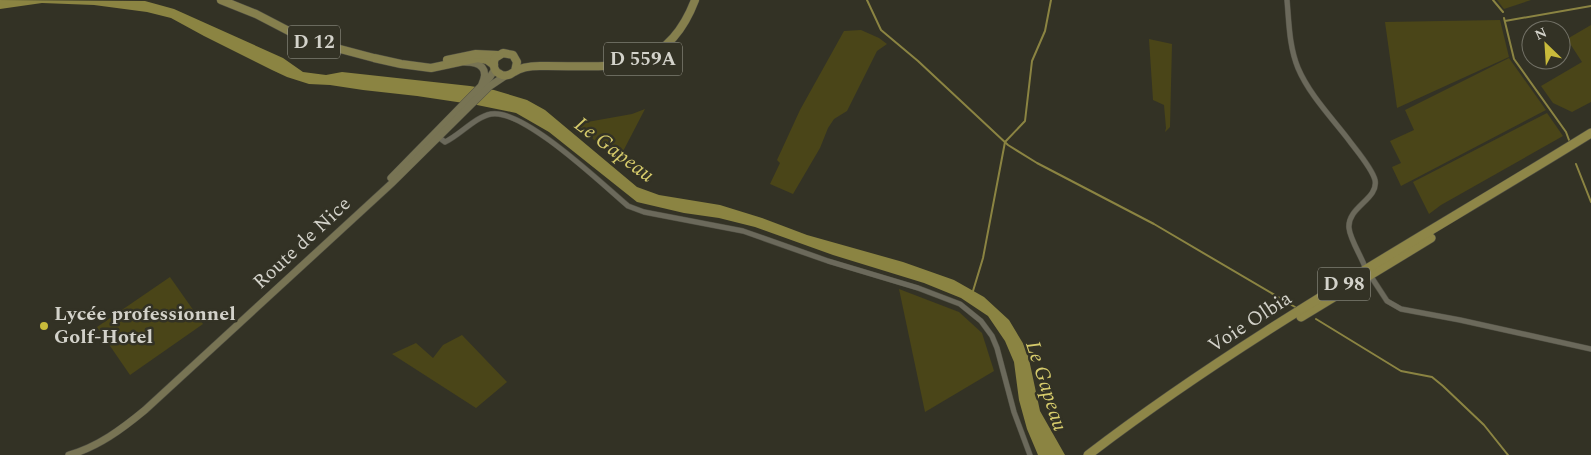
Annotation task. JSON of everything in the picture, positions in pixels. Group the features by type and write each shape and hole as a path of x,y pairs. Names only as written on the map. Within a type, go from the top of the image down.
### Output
{"highway":[{"name":"Voie Olbia","path":"1095,455 1105,445 1185,385 1254,340 1591,133"},
{"name":"Voie Olbia","path":"1088,455 1244,352 1591,139"}],"main road":[{"name":"D 12","path":"221,0 256,14 306,40 374,58 431,68 464,62"},
{"name":"D 559A","path":"515,71 538,66 610,66 631,64 660,49 669,42 684,23 695,0"},
{"path":"369,202 388,180 460,111 490,86 515,71 517,65 516,59 506,52 497,55 476,54 438,63 413,66"},
{"path":"369,202 392,183 490,77 497,55"},
{"path":"464,62 483,58 499,74 505,76"},
{"name":"D 559A","path":"516,59 538,66"},
{"path":"464,62 478,64 483,68 485,73 482,85"},
{"name":"Route de Nice","path":"70,455 106,439 119,431 144,410 369,202"}],"street":[{"path":"1287,0 1291,44 1298,68 1314,96 1364,161 1375,179 1376,186 1373,192 1353,214 1349,227 1365,267"},
{"path":"437,136 445,142 484,116 492,114 507,116 547,137 628,206 644,212 742,231 828,261 918,288 960,304 981,322 992,336 1014,412 1030,455"},
{"path":"1372,278 1387,301 1401,309 1591,349"}],"shaded area":[{"path":"0,0 145,1 174,9 283,58 303,72 326,75 342,72 494,90 527,100 545,110 637,187 659,195 720,205 807,235 903,262 954,280 984,297 1009,320 1027,350 1040,411 1065,455 1038,455 1027,429 1019,400 1014,362 1005,341 988,316 961,298 924,283 833,255 755,227 637,202 549,132 516,113 417,96 309,84 272,70 171,18 147,12 94,5 42,3 0,9"},
{"path":"1497,0 1531,0 1504,9"},
{"path":"1500,20 1509,57 1397,108 1385,22"},
{"path":"1591,25 1591,102 1572,112 1553,103 1541,86 1582,62 1571,45 1571,37"},
{"path":"861,30 887,44 877,51 847,111 834,119 828,128 820,148 793,194 770,184 780,163 777,160 800,110 844,31"},
{"path":"1149,39 1172,44 1170,127 1165,132 1164,105 1153,100"},
{"path":"1509,58 1546,110 1401,186 1392,167 1401,163 1390,141 1414,130 1405,110"},
{"path":"645,109 618,161 576,124 632,114"},
{"path":"1547,113 1563,136 1441,205 1429,214 1413,182"},
{"path":"170,277 203,324 130,375 97,327"},
{"path":"899,289 959,312 982,333 994,371 925,412"},
{"path":"462,335 507,382 476,408 392,354 416,343 433,358 443,345"}],"waterway":[{"path":"867,0 881,30 918,61 1008,145 1037,163 1154,224 1295,307"},
{"path":"973,291 983,258 1005,142 1025,121 1032,61 1045,31 1051,0"},
{"path":"1493,0 1503,12"},
{"path":"1505,21 1591,6"},
{"path":"1504,18 1514,59 1566,132 1569,140"},
{"path":"1576,164 1591,202"},
{"path":"1316,319 1401,371 1432,377 1484,425 1508,455"}],"place":[{"name":"Lycée professionnel Golf-Hotel","path":"44,326"}],"water label":[{"name":"Le Gapeau","path":"614,150"},
{"name":"Le Gapeau","path":"1046,386"}]}
